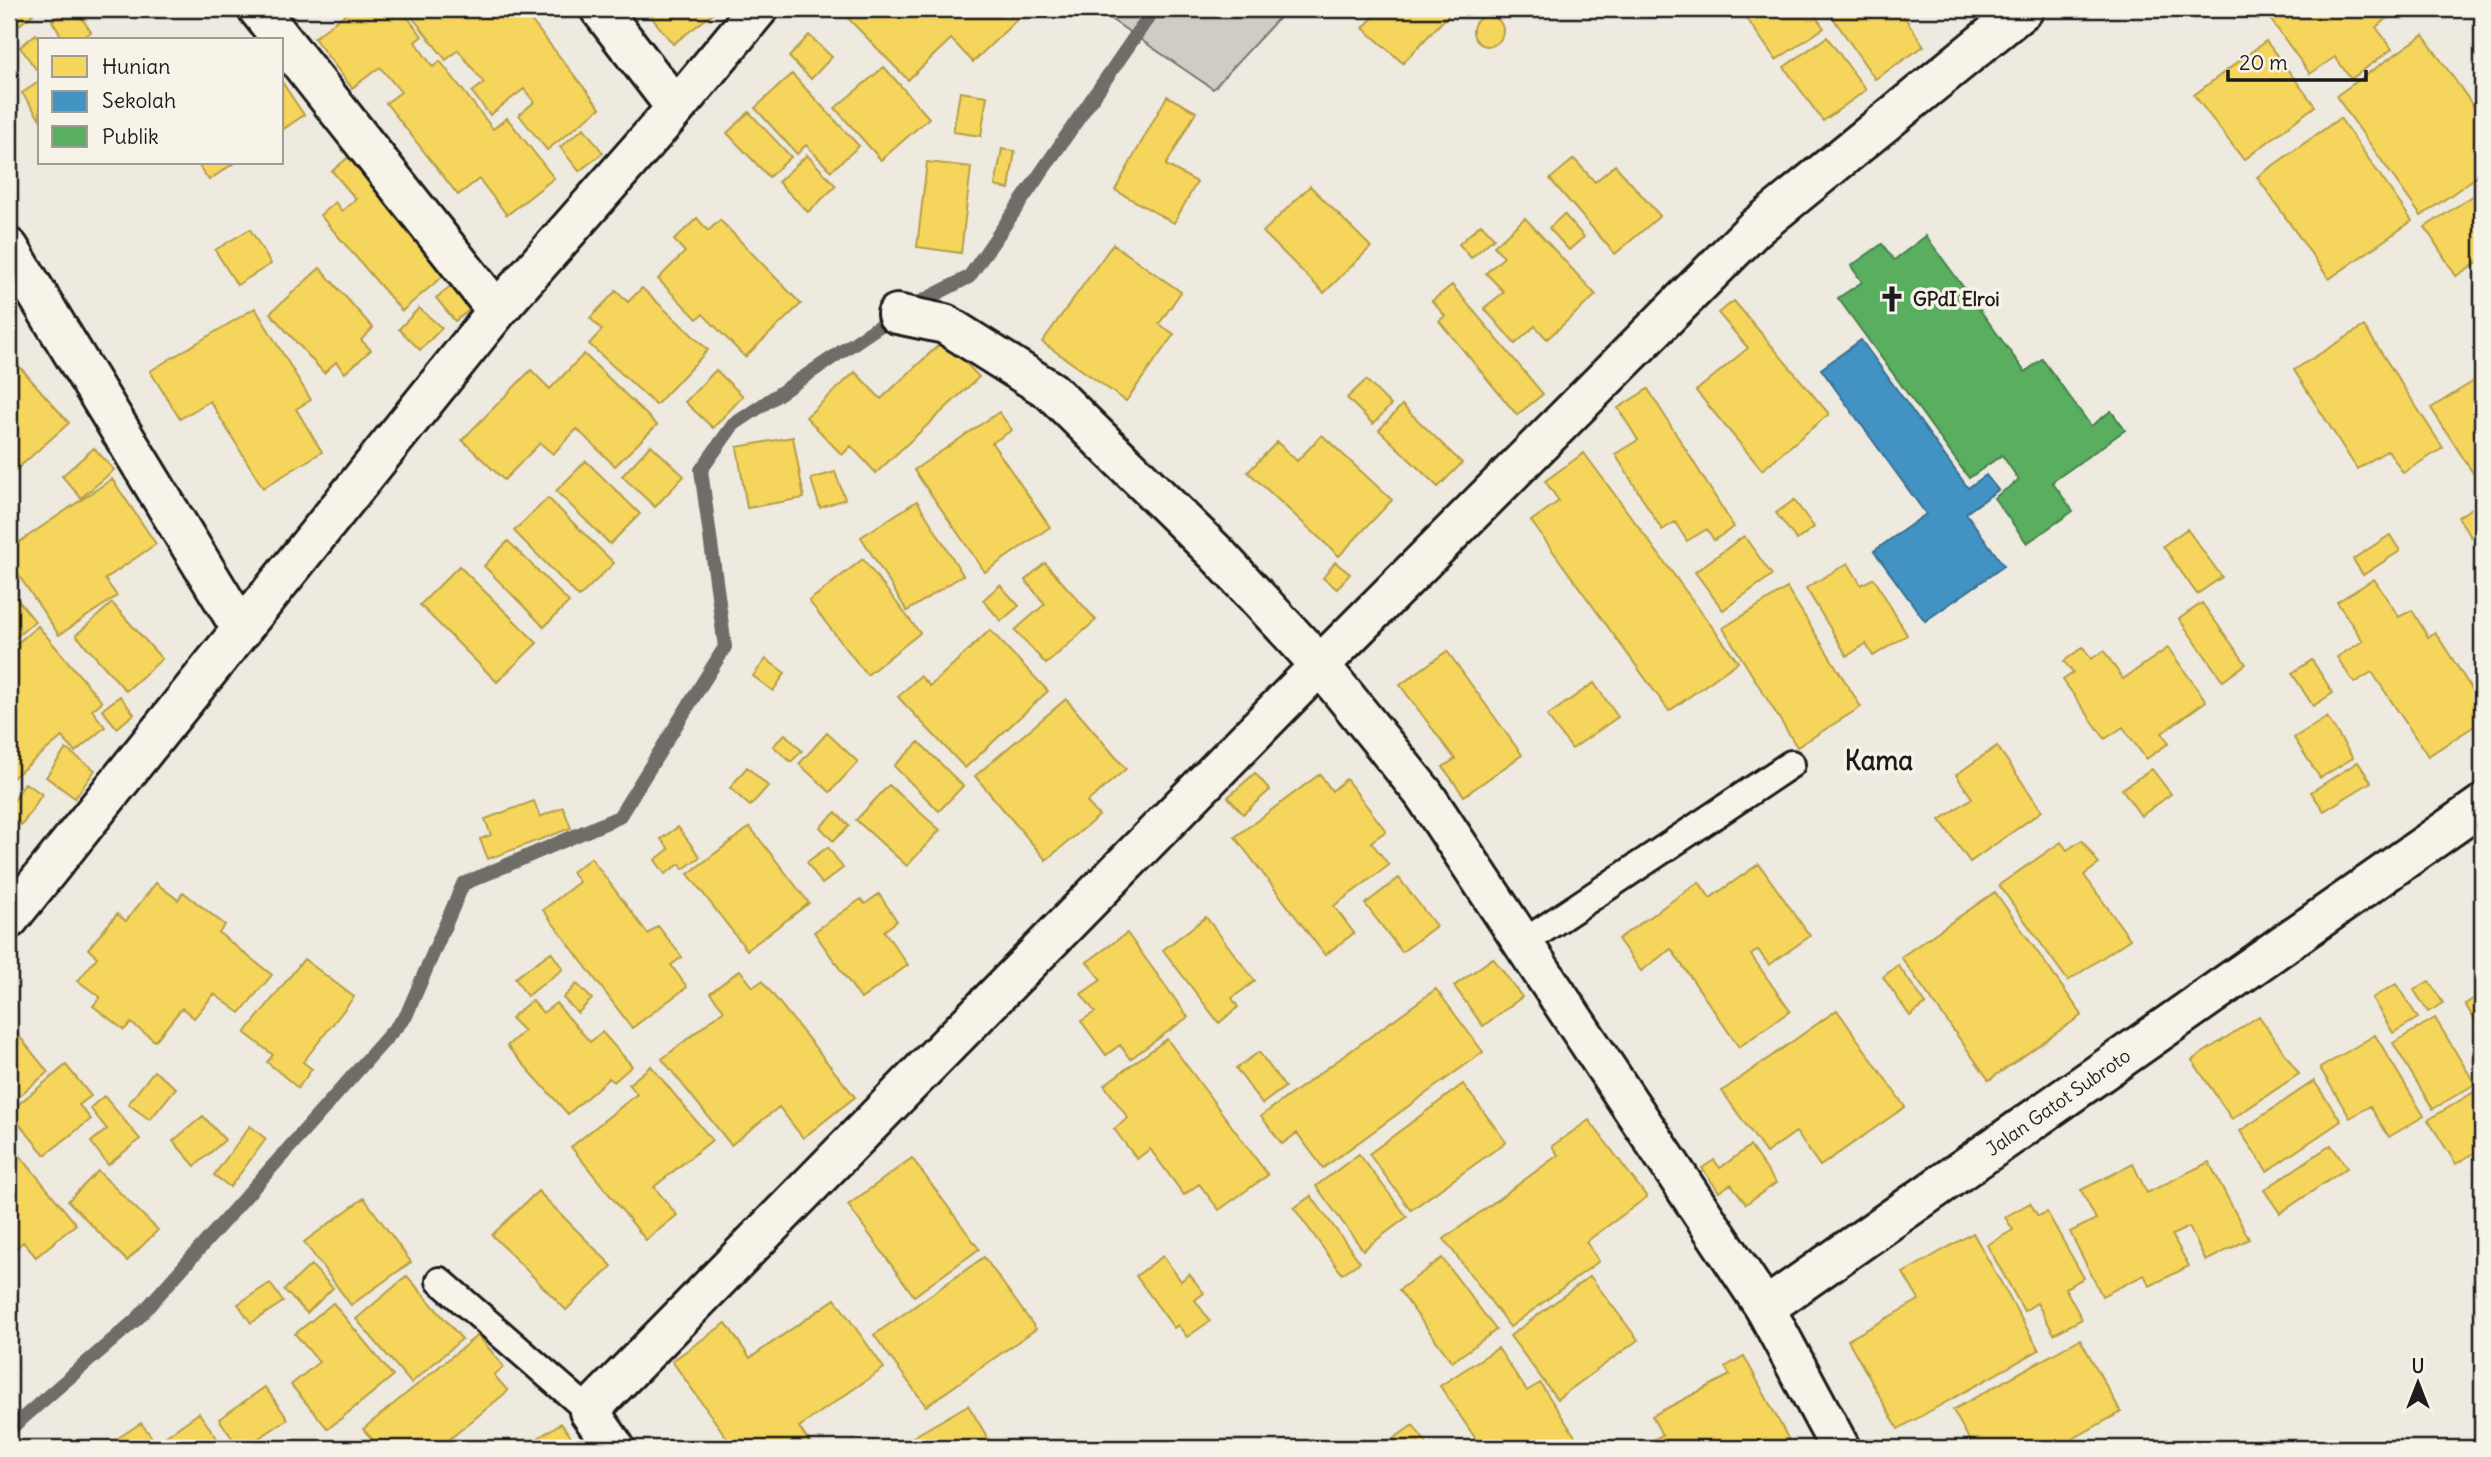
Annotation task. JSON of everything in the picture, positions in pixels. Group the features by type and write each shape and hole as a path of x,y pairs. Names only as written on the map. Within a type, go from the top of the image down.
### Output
{"street":[{"path":"258,9 281,38"},
{"path":"600,9 676,108"},
{"path":"9,919 498,312 676,108 758,9"},
{"path":"615,1448 589,1411 1320,665 1754,229 2024,9"},
{"path":"284,42 498,312"},
{"path":"9,248 242,630"},
{"path":"897,314 945,324 1051,391 1216,553 1320,665 1424,794 1523,943 1765,1308 1840,1448"},
{"name":"Jalan Gatot Subroto","path":"1765,1308 2482,805"}],"lane":[{"path":"1523,943 1791,764"},
{"path":"440,1281 589,1411"}],"shaded area":[{"path":"1096,9 1287,9 1213,89"}],"building: Hunian":[{"path":"9,9 29,9 33,14 9,33"},
{"path":"70,9 76,9 91,32 82,38 63,38 52,21"},
{"path":"352,9 401,9 422,36 415,42 433,67 440,61 493,129 507,118 554,178 507,215 479,179 458,195 386,103 401,92 380,67 352,88 314,38"},
{"path":"406,9 522,9 600,108 547,150 519,115 534,102 524,89 490,115 472,92 484,83 458,50 446,60"},
{"path":"645,9 719,9 673,44"},
{"path":"839,9 1028,9 973,62 951,39 908,80"},
{"path":"1381,9 1454,9 1403,63 1363,28"},
{"path":"1750,9 1810,9 1824,28 1776,60 1743,13"},
{"path":"1827,9 1899,9 1924,46 1875,79"},
{"path":"2263,9 2400,9 2376,27 2392,49 2351,79 2335,57 2310,74"},
{"path":"1488,16 1499,20 1503,31 1499,42 1488,46 1477,42 1473,31 1477,20"},
{"path":"36,34 39,38 38,72 20,47"},
{"path":"809,35 832,57 811,79 789,57"},
{"path":"2423,35 2482,118 2482,173 2421,216 2336,96"},
{"path":"1827,37 1866,90 1823,121 1784,67"},
{"path":"2266,41 2315,106 2244,160 2194,95"},
{"path":"884,67 929,118 881,160 835,108"},
{"path":"792,74 859,146 831,171 806,145 797,154 755,108"},
{"path":"38,82 38,116 22,93"},
{"path":"284,85 304,115 284,129"},
{"path":"960,92 987,96 981,136 953,132"},
{"path":"1167,96 1196,112 1166,165 1197,182 1174,223 1115,190"},
{"path":"749,112 791,157 769,177 727,133"},
{"path":"2340,118 2412,221 2329,279 2257,177"},
{"path":"584,128 603,153 579,171 560,147"},
{"path":"1002,149 1015,151 1009,189 995,186"},
{"path":"351,155 450,270 402,311 320,215 335,202 342,211 356,199 332,171"},
{"path":"807,155 836,186 808,212 778,182"},
{"path":"1574,159 1595,182 1615,165 1660,216 1615,254 1550,179"},
{"path":"927,162 971,167 961,253 917,247"},
{"path":"198,164 233,164 209,180"},
{"path":"1310,186 1371,247 1324,293 1263,232"},
{"path":"2482,190 2482,259 2456,276 2425,227"},
{"path":"1564,214 1584,237 1569,250 1549,228"},
{"path":"697,218 708,231 720,220 801,304 745,357 703,314 697,319 658,279 685,252 674,240"},
{"path":"1525,218 1596,295 1547,339 1535,326 1515,344 1484,308 1504,292 1486,273 1504,257 1494,246"},
{"path":"1481,224 1494,238 1471,258 1459,244"},
{"path":"250,229 271,264 237,285 215,250"},
{"path":"1113,244 1181,292 1159,324 1174,334 1126,401 1042,342"},
{"path":"320,268 373,328 361,340 371,350 345,373 336,362 324,373 270,313"},
{"path":"458,280 478,303 455,321 436,298"},
{"path":"1452,285 1543,394 1517,415 1439,321 1445,316 1432,301"},
{"path":"642,288 708,350 656,405 589,344 602,330 590,318 616,291 628,302"},
{"path":"1734,301 1829,414 1762,470 1696,391 1748,348 1718,313"},
{"path":"255,308 311,400 296,409 322,452 263,488 210,401 180,419 150,371"},
{"path":"419,308 442,328 420,350 399,329"},
{"path":"2364,326 2443,448 2403,473 2388,450 2357,469 2294,370"},
{"path":"944,340 979,377 876,473 851,446 842,455 806,417 855,372 881,399"},
{"path":"584,354 657,425 615,466 577,429 553,454 540,443 504,480 462,440 531,370 550,389"},
{"path":"19,366 69,423 9,476 9,375"},
{"path":"716,370 743,396 713,428 685,402"},
{"path":"2482,376 2482,487 2431,408"},
{"path":"1366,380 1391,405 1373,424 1347,398"},
{"path":"1648,389 1734,527 1714,540 1707,529 1687,541 1675,522 1662,530 1615,454 1638,440 1618,408"},
{"path":"1402,405 1462,463 1438,487 1379,430"},
{"path":"999,412 1012,430 992,443 1050,527 985,572 914,470"},
{"path":"1322,435 1392,500 1339,556 1248,472 1277,442 1297,461"},
{"path":"793,437 804,498 747,508 737,447"},
{"path":"651,445 684,476 655,507 622,476"},
{"path":"94,448 114,470 81,498 62,476"},
{"path":"1584,453 1738,662 1669,711 1531,521 1559,501 1545,481"},
{"path":"586,461 640,514 610,544 556,491"},
{"path":"835,472 845,499 820,508 811,479"},
{"path":"112,479 156,544 105,579 117,596 59,635 9,561 9,549"},
{"path":"548,498 614,563 579,597 514,531"},
{"path":"1794,500 1814,527 1797,540 1776,513"},
{"path":"917,501 963,575 907,611 861,537"},
{"path":"2477,505 2482,514 2482,531 2471,537 2458,517"},
{"path":"2187,529 2222,577 2197,594 2163,546"},
{"path":"2390,535 2400,551 2363,575 2353,559"},
{"path":"1744,536 1772,575 1723,610 1695,572"},
{"path":"508,541 569,602 544,627 484,566"},
{"path":"863,559 920,633 867,675 809,601"},
{"path":"1335,562 1350,574 1337,589 1323,578"},
{"path":"1045,563 1096,620 1046,664 1015,630 1045,604 1025,580"},
{"path":"1848,563 1861,585 1874,578 1907,635 1873,656 1866,644 1847,656 1806,588"},
{"path":"459,566 537,643 497,682 420,605"},
{"path":"2374,579 2399,617 2412,610 2428,637 2435,632 2482,705 2482,721 2428,756 2372,672 2354,683 2337,657 2363,641 2337,602"},
{"path":"1000,585 1019,606 1001,621 983,600"},
{"path":"1787,588 1861,707 1797,747 1723,628"},
{"path":"9,589 35,621 9,643 9,622 12,620 9,616"},
{"path":"112,603 162,659 126,691 76,635"},
{"path":"2202,603 2246,664 2223,681 2179,619"},
{"path":"38,626 102,702 92,710 105,727 75,752 62,737 9,781 9,650"},
{"path":"990,630 1048,691 965,768 898,697 920,676 930,686"},
{"path":"2083,647 2091,659 2104,651 2123,679 2168,648 2206,701 2162,733 2169,743 2146,759 2123,727 2105,739 2063,680 2073,673 2064,661"},
{"path":"1447,651 1522,755 1464,796 1443,767 1455,759 1400,685"},
{"path":"766,659 785,673 773,691 753,676"},
{"path":"2312,660 2333,693 2313,706 2292,673"},
{"path":"1594,683 1618,717 1572,749 1547,716"},
{"path":"120,696 134,714 117,728 102,710"},
{"path":"1066,699 1126,769 1087,802 1099,816 1046,860 975,776"},
{"path":"2327,717 2353,758 2320,778 2294,738"},
{"path":"827,733 858,762 830,792 799,764"},
{"path":"785,734 802,751 791,762 773,746"},
{"path":"919,742 963,786 939,811 894,766"},
{"path":"1997,746 2042,811 1970,862 1940,820 1972,798 1956,775"},
{"path":"66,749 95,770 75,798 46,777"},
{"path":"2358,762 2371,782 2324,811 2311,792"},
{"path":"747,767 768,786 750,806 730,788"},
{"path":"2152,769 2171,794 2141,816 2122,789"},
{"path":"1255,773 1270,790 1243,814 1228,797"},
{"path":"1320,774 1332,791 1346,779 1386,831 1371,842 1389,865 1334,906 1354,933 1325,955 1235,837"},
{"path":"25,783 42,794 22,825 9,816 9,808"},
{"path":"889,785 940,830 907,866 856,820"},
{"path":"534,801 540,817 563,807 571,828 488,859 480,839 491,835 485,819"},
{"path":"836,812 849,826 833,841 820,827"},
{"path":"678,827 700,857 683,869 680,864 665,874 655,860 669,849 661,839"},
{"path":"750,827 809,903 747,950 688,874"},
{"path":"2082,840 2099,864 2084,875 2130,939 2068,981 1999,885 2061,842 2067,850"},
{"path":"828,847 843,868 822,884 807,862"},
{"path":"591,858 648,934 658,926 682,957 671,965 687,987 632,1028 543,910 579,882 572,872"},
{"path":"1759,864 1810,936 1769,965 1758,950 1751,955 1790,1011 1739,1047 1671,949 1641,971 1618,939 1699,882 1710,898"},
{"path":"1399,878 1436,926 1402,952 1365,904"},
{"path":"156,883 178,900 183,892 225,925 219,933 272,975 240,1013 214,994 194,1018 182,1008 155,1041 131,1023 124,1030 93,1006 100,997 78,981 97,957 88,949 117,914 126,921"},
{"path":"1995,892 2082,1015 1989,1080 1901,957"},
{"path":"879,894 897,921 884,931 908,965 861,999 814,932 861,899 865,904"},
{"path":"1206,917 1255,981 1232,998 1238,1007 1219,1023 1163,950"},
{"path":"1127,933 1188,1017 1130,1059 1120,1045 1106,1055 1081,1021 1095,1012 1081,994 1101,980 1087,962"},
{"path":"551,952 563,969 527,996 515,978"},
{"path":"1493,958 1522,997 1483,1026 1454,986"},
{"path":"304,959 354,997 303,1062 312,1069 298,1088 267,1062 273,1055 245,1033"},
{"path":"1898,965 1926,1004 1910,1016 1883,977"},
{"path":"740,970 753,987 762,981 855,1097 803,1138 779,1107 731,1145 662,1059 724,1010 710,993"},
{"path":"2429,981 2443,1003 2428,1012 2414,990"},
{"path":"577,984 592,999 578,1013 563,998"},
{"path":"2396,984 2418,1018 2393,1033 2372,998"},
{"path":"1436,989 1483,1052 1323,1168 1297,1133 1282,1144 1261,1116"},
{"path":"2482,993 2482,1032 2465,1004"},
{"path":"532,1000 543,1013 556,1003 590,1042 602,1032 632,1066 614,1082 609,1078 568,1114 507,1046 524,1031 511,1018"},
{"path":"1837,1010 1905,1107 1820,1166 1796,1132 1766,1153 1722,1091"},
{"path":"2259,1016 2299,1074 2232,1119 2192,1060"},
{"path":"2435,1018 2475,1084 2433,1109 2393,1043"},
{"path":"15,1031 48,1072 9,1104 9,1036"},
{"path":"2375,1035 2424,1116 2389,1137 2370,1106 2350,1118 2320,1068"},
{"path":"1167,1039 1268,1175 1219,1210 1199,1184 1184,1195 1150,1149 1137,1159 1114,1129 1128,1118 1104,1085"},
{"path":"1259,1052 1285,1087 1262,1104 1236,1068"},
{"path":"66,1065 91,1096 79,1105 91,1119 45,1155 9,1112"},
{"path":"651,1066 712,1140 654,1187 677,1215 646,1240 571,1147 637,1094 629,1084"},
{"path":"154,1071 176,1088 150,1120 128,1104"},
{"path":"2314,1081 2341,1121 2267,1171 2240,1131"},
{"path":"1463,1084 1506,1142 1411,1210 1369,1154"},
{"path":"2479,1089 2482,1095 2482,1148 2456,1164 2428,1120"},
{"path":"104,1096 140,1139 108,1165 91,1142 107,1129 90,1108"},
{"path":"203,1116 225,1140 195,1166 173,1141"},
{"path":"1589,1120 1647,1197 1586,1242 1599,1261 1510,1327 1444,1239 1558,1155 1552,1146"},
{"path":"250,1126 266,1139 230,1187 214,1175"},
{"path":"9,1142 76,1224 36,1257 23,1242 15,1249 9,1241"},
{"path":"2331,1145 2347,1168 2280,1213 2264,1190"},
{"path":"1750,1146 1776,1183 1746,1204 1731,1184 1719,1192 1702,1168 1714,1160 1720,1168"},
{"path":"1359,1154 1407,1217 1363,1250 1316,1186"},
{"path":"912,1158 979,1249 914,1296 848,1205"},
{"path":"2209,1162 2249,1239 2206,1261 2189,1227 2172,1235 2189,1266 2150,1286 2144,1275 2102,1296 2070,1232 2096,1219 2081,1190 2133,1164 2147,1193"},
{"path":"98,1171 158,1230 127,1261 68,1201"},
{"path":"538,1191 612,1266 566,1310 492,1235"},
{"path":"1311,1196 1360,1262 1342,1274 1294,1208"},
{"path":"364,1198 411,1262 351,1305 304,1242"},
{"path":"2030,1203 2038,1216 2047,1212 2084,1278 2065,1288 2082,1319 2054,1334 2037,1303 2024,1311 1987,1245 2013,1230 2005,1217"},
{"path":"1973,1233 2039,1350 1898,1429 1848,1340 1919,1300 1903,1273"},
{"path":"1163,1256 1181,1281 1189,1274 1204,1293 1195,1300 1210,1321 1187,1337 1178,1325 1174,1328 1136,1276"},
{"path":"984,1257 1036,1329 926,1406 874,1335"},
{"path":"1442,1258 1496,1330 1452,1362 1399,1290"},
{"path":"311,1265 333,1288 307,1313 284,1290"},
{"path":"407,1276 462,1339 411,1383 356,1319"},
{"path":"1590,1276 1638,1340 1557,1399 1510,1336"},
{"path":"270,1283 283,1302 251,1323 238,1304"},
{"path":"835,1299 884,1368 799,1427 813,1448 734,1448 672,1361 726,1323 750,1358"},
{"path":"333,1303 393,1376 328,1429 291,1385 319,1362 295,1334"},
{"path":"478,1335 504,1367 494,1375 508,1391 439,1448 380,1448 363,1429"},
{"path":"2080,1339 2121,1412 2056,1448 1974,1448 1953,1410"},
{"path":"1498,1348 1527,1391 1540,1383 1582,1447 1482,1448 1440,1386"},
{"path":"1744,1356 1789,1440 1774,1448 1656,1448 1651,1441 1662,1435 1652,1416 1730,1375 1725,1367"},
{"path":"265,1387 288,1419 244,1448 239,1448 219,1419"},
{"path":"968,1405 994,1448 894,1448"},
{"path":"199,1413 224,1448 173,1448 165,1437"},
{"path":"141,1423 160,1448 116,1448 112,1442"},
{"path":"561,1423 579,1448 523,1448"},
{"path":"1413,1425 1430,1448 1388,1448 1386,1444"}],"building: Sekolah":[{"path":"1861,340 1968,488 1986,475 1998,490 1966,513 2004,566 1925,621 1874,551 1926,514 1821,369"}],"building: Publik":[{"path":"1926,236 2025,372 2042,359 2091,426 2111,411 2125,430 2052,482 2073,511 2027,543 1994,498 2019,480 2002,455 1969,478 1838,298 1862,282 1851,266 1882,244 1894,260"}],"waterway":[{"path":"9,1430 138,1318 406,1016 463,884 619,817 725,647 701,470 733,425 897,314 969,277 1154,9"}],"place":[{"name":"GPdI Elroi","path":"1892,299"}],"district":[{"name":"Kama","path":"1879,760"}]}
